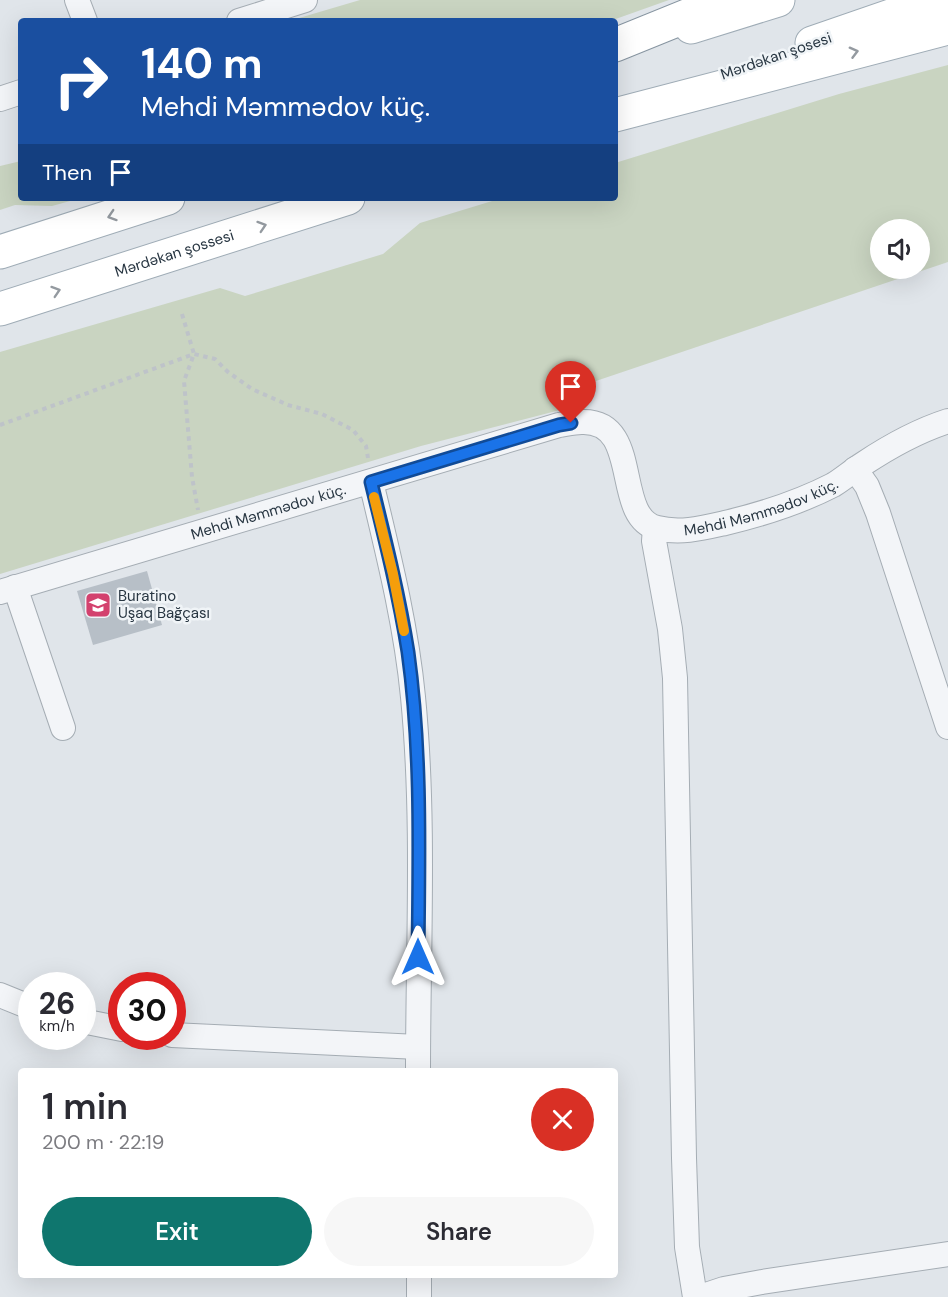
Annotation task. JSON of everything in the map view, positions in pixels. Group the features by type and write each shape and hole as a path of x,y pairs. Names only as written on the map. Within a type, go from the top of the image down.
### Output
{"main road":[{"path":"618,44 726,0"},
{"path":"618,50 778,0"},
{"name":"Mərdəkan şosesi","path":"618,113 937,0"},
{"path":"618,113 948,28"},
{"path":"0,252 159,201"},
{"name":"Mərdəkan şossesi","path":"0,309 339,201"}],"street":[{"path":"77,0 84,18"},
{"path":"248,18 305,0"},
{"path":"0,99 18,93"},
{"name":"Mehdi Məmmədov küç.","path":"8,589 559,425 583,421 600,425 611,433 621,452 635,507 643,519 655,528 679,531 701,528 784,507 835,483 896,442 922,429 948,421"},
{"path":"855,469 867,486 878,513 948,727"},
{"path":"186,1036 418,1059 419,810 413,698 408,651 393,574 371,482"},
{"path":"655,528 654,541 670,629 675,678 684,1169 687,1247 695,1297"},
{"path":"8,589 63,728"},
{"path":"0,995 18,1002"},
{"path":"700,1297 762,1281 948,1254"},
{"path":"418,1278 419,1297"}],"path":[{"path":"182,314 194,354 184,381 192,477 202,532"},
{"path":"0,425 194,354 215,359 228,372 252,389 288,405 322,414 353,430 366,446 371,482"}],"green space":[{"path":"360,0 669,0 618,18 299,18"},
{"path":"948,65 948,262 930,268 930,219 870,219 870,279 898,279 590,383 591,402 421,446 0,574 0,352 220,288 245,296 383,254 420,223 492,201 618,201 618,162 839,94"},
{"path":"18,162 18,201 70,201 52,206 15,205 0,210 0,166"}],"building":[{"path":"147,571 162,625 93,645 77,591"}],"slow traffic":[{"path":"374,497 404,631"}],"place":[{"name":"Buratino Uşaq Bağçası","path":"98,605"}],"route":[{"path":"418,957 419,798 413,698 408,651 393,574 371,482 571,423"}]}
